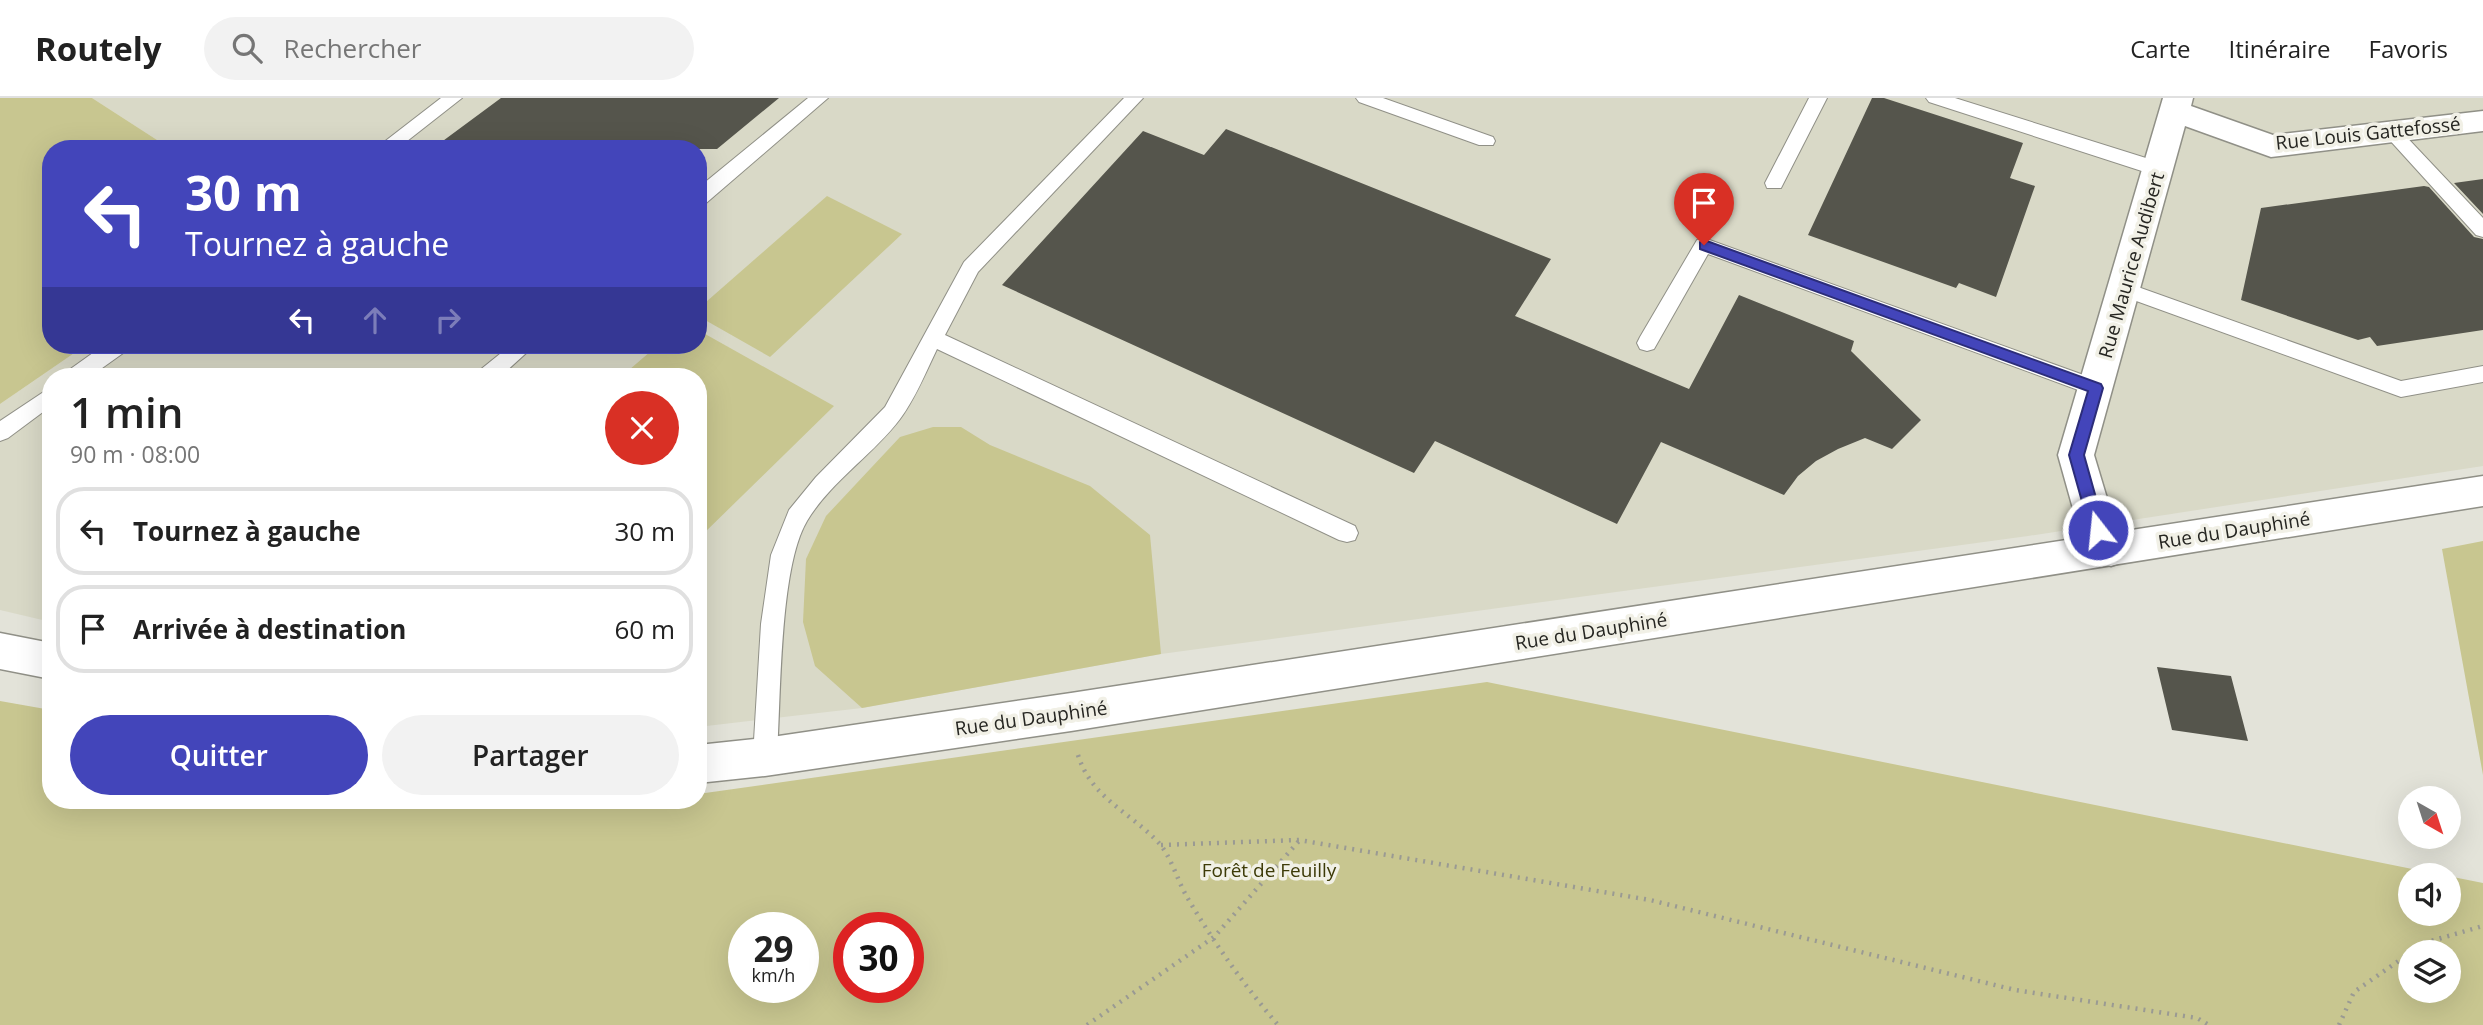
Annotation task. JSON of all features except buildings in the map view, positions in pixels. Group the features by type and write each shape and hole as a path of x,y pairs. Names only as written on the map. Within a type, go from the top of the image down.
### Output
{"street":[{"name":"Rue Maurice Audibert","path":"2111,550 2098,530 2077,455 2176,105"},
{"name":"Rue Louis Gattefossé","path":"2176,105 2271,146 2483,121"},
{"name":"Rue du Dauphiné","path":"707,763 1071,712 2483,491"},
{"path":"0,651 42,659"}],"lane":[{"path":"396,140 453,98"},
{"path":"707,192 820,98"},
{"path":"765,757 773,624 782,555 797,517 824,483 893,413 971,267 1134,98"},
{"path":"1365,98 1486,141"},
{"path":"1774,183 1818,98"},
{"path":"1935,98 2158,169"},
{"path":"2392,132 2483,230"},
{"path":"1647,343 1704,245 2096,388"},
{"path":"2124,289 2401,389 2483,374"},
{"path":"933,338 1347,533"},
{"path":"87,368 106,354"},
{"path":"497,368 514,354"},
{"path":"0,432 42,402"}],"path":[{"path":"1071,712 1080,763 1093,789 1161,845 1175,877 1243,986 1278,1025"},
{"path":"1161,845 1299,841 1650,900 2015,990 2197,1018 2209,1025"},
{"path":"1087,1025 1214,937 1299,841"},
{"path":"2434,940 2483,926"},
{"path":"2339,1025 2354,992 2398,961"}],"shaded area":[{"path":"92,98 2483,98 2483,466 2028,536 1161,654 862,708 707,726 707,368 52,368 73,354 707,354 707,140 157,140"},
{"path":"42,375 42,620 0,610 0,404"}],"green space":[{"path":"0,98 92,98 157,140 42,140 42,354 73,354 52,368 42,368 42,375 0,404"},
{"path":"827,196 902,234 770,357 707,321 707,301"},
{"path":"707,335 834,406 707,530 707,368 631,368 648,354 707,354"},
{"path":"933,427 961,427 990,445 1090,486 1150,535 1161,654 862,708 815,666 803,622 806,559 826,516 900,437"},
{"path":"2483,541 2483,775 2442,549"},
{"name":"Forêt de Feuilly","path":"1487,682 2398,866 2398,926 2461,926 2461,879 2483,883 2483,1025 0,1025 0,701 42,708 42,809 707,809 707,793"}],"route":[{"path":"1704,245 2096,388 2077,455 2098,530"}]}
